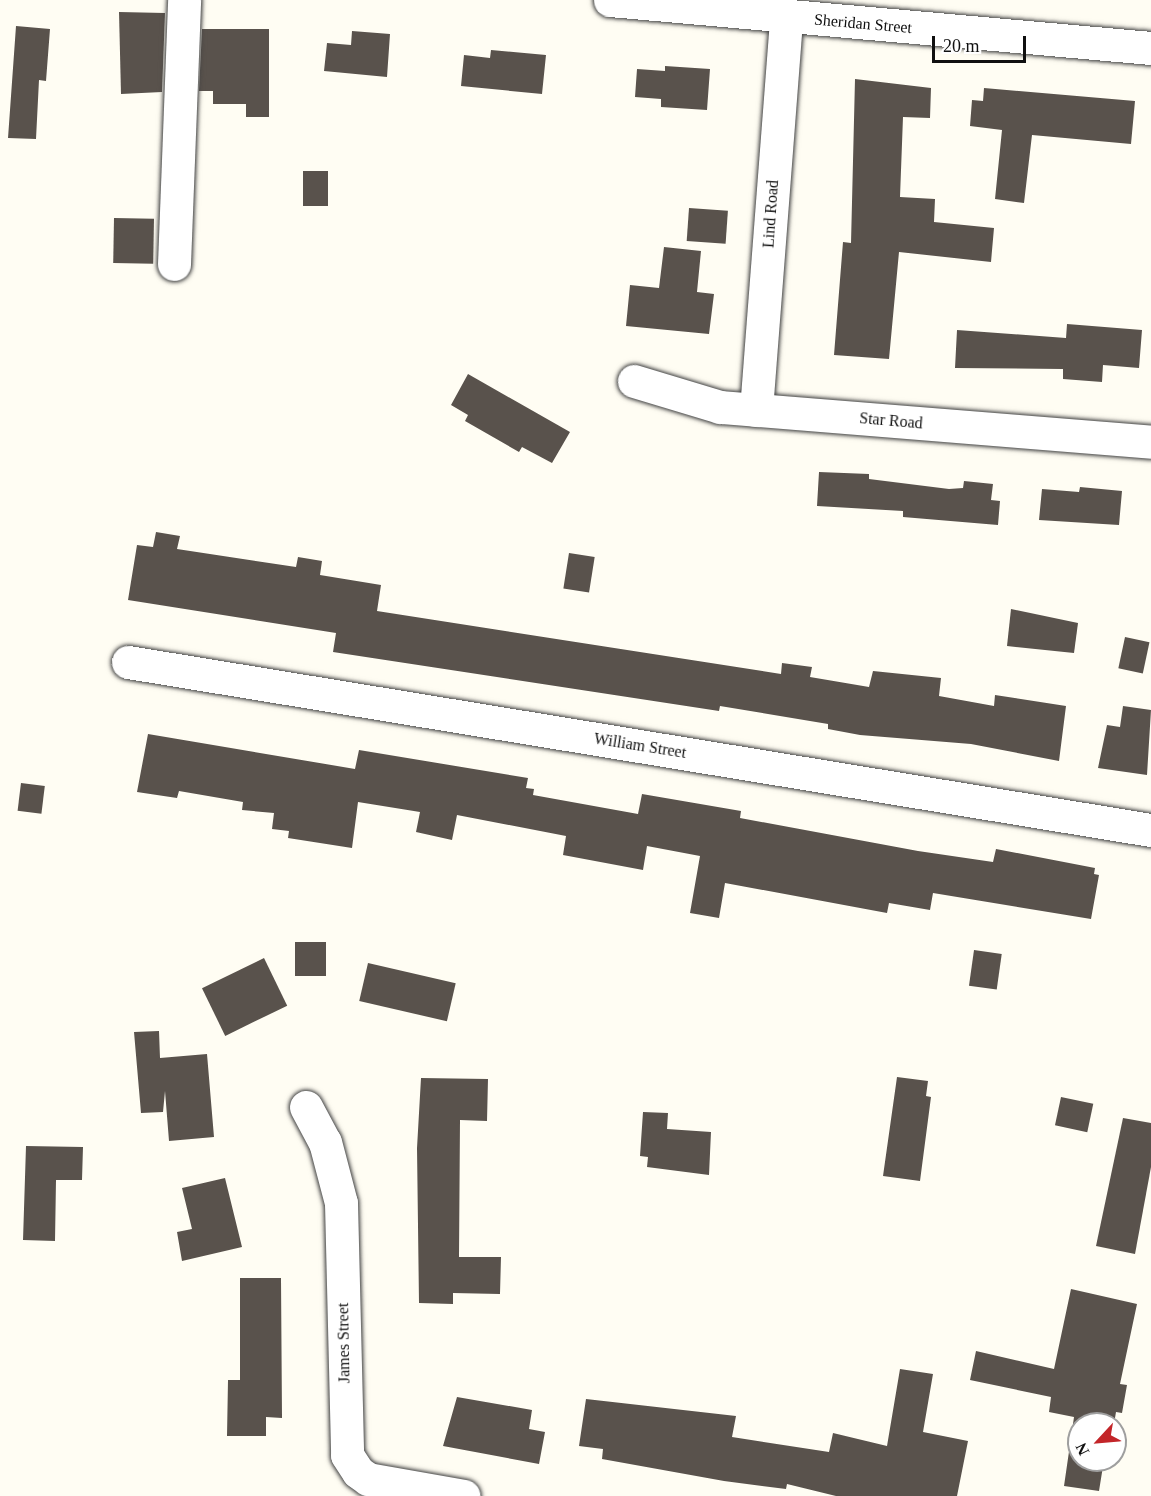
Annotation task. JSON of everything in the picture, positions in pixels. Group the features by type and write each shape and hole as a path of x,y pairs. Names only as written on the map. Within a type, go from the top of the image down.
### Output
{"street":[{"path":"174,264 184,0"},
{"name":"Sheridan Street","path":"610,0 786,18 1151,48"},
{"name":"Lind Road","path":"756,410 786,18"},
{"name":"Star Road","path":"634,381 702,404 1151,442"},
{"name":"William Street","path":"128,662 1151,830"},
{"name":"James Street","path":"306,1107 325,1142 341,1203 347,1455 368,1479 459,1496"}],"building":[{"path":"119,12 165,13 162,92 121,94"},
{"path":"16,26 50,29 46,81 39,80 36,139 8,138"},
{"path":"202,29 269,29 269,117 246,117 246,104 213,104 213,91 199,91"},
{"path":"352,31 390,34 387,77 324,71 327,43 351,45"},
{"path":"491,50 546,55 542,94 461,86 464,55 490,58"},
{"path":"665,66 710,69 707,110 661,107 661,99 635,97 637,69 665,71"},
{"path":"855,79 931,88 930,118 903,117 900,197 935,199 934,222 994,228 991,262 899,252 889,359 834,355 843,242 851,243"},
{"path":"984,88 1135,101 1131,144 1032,135 1024,203 995,199 1002,130 970,126 972,100 983,101"},
{"path":"303,171 328,171 328,206 303,206"},
{"path":"689,208 728,211 726,244 687,241"},
{"path":"114,218 154,219 153,264 113,263"},
{"path":"664,247 701,251 697,292 714,294 709,334 626,326 630,285 659,288"},
{"path":"1067,324 1142,330 1139,368 1103,365 1102,382 1063,379 1063,369 955,368 957,330 1066,338"},
{"path":"468,374 570,432 552,463 522,447 519,452 465,421 468,415 451,405"},
{"path":"819,472 869,474 869,479 949,489 963,488 964,481 993,484 991,500 1000,501 998,525 903,517 903,511 817,506"},
{"path":"1080,487 1122,491 1119,525 1039,520 1042,489 1079,492"},
{"path":"156,532 180,536 177,549 296,567 298,557 322,561 320,575 381,585 377,611 781,674 782,663 812,667 810,677 869,687 873,671 941,678 939,696 994,706 995,695 1066,706 1059,761 971,744 860,735 828,729 828,724 720,706 719,711 333,652 336,633 128,600 137,545 153,547"},
{"path":"569,553 595,557 589,593 563,589"},
{"path":"1011,609 1078,623 1074,653 1007,646"},
{"path":"1125,637 1149,642 1143,673 1118,668"},
{"path":"1123,706 1151,710 1147,775 1098,768 1107,725 1120,727"},
{"path":"148,734 355,769 359,750 528,778 526,788 534,789 533,795 638,814 642,794 741,811 740,818 918,851 993,862 996,849 1095,868 1094,874 1099,875 1091,919 933,893 930,910 889,903 887,913 725,883 719,918 690,913 700,856 647,846 643,870 563,855 566,836 457,815 452,840 416,832 420,812 358,802 352,848 288,838 289,831 272,829 274,813 242,810 243,802 179,791 177,798 137,792"},
{"path":"21,783 45,786 41,814 18,811"},
{"path":"295,942 326,942 326,976 295,976"},
{"path":"974,950 1002,954 997,990 969,986"},
{"path":"264,958 287,1006 225,1036 202,988"},
{"path":"368,963 456,983 447,1021 359,1001"},
{"path":"159,1031 160,1058 207,1054 214,1137 169,1141 165,1091 163,1112 141,1113 134,1032"},
{"path":"897,1077 928,1081 926,1096 931,1097 920,1181 883,1176"},
{"path":"421,1078 488,1079 487,1121 460,1120 459,1257 501,1257 500,1294 453,1293 453,1304 419,1303 417,1148"},
{"path":"1061,1097 1093,1104 1087,1132 1055,1125"},
{"path":"643,1112 668,1113 667,1129 711,1132 709,1175 647,1167 648,1157 640,1156"},
{"path":"1123,1118 1151,1123 1151,1167 1135,1254 1096,1246"},
{"path":"26,1146 83,1147 82,1180 56,1180 55,1241 23,1240"},
{"path":"225,1178 242,1247 182,1261 177,1232 192,1229 182,1188"},
{"path":"240,1278 281,1278 282,1418 266,1417 266,1436 227,1436 228,1380 240,1380"},
{"path":"1071,1289 1137,1304 1120,1384 1127,1385 1122,1412 1067,1412 1067,1416 1049,1412 1051,1397 970,1380 976,1351 1054,1369"},
{"path":"900,1369 933,1374 923,1432 968,1441 957,1496 836,1496 787,1484 786,1489 724,1481 602,1459 603,1449 579,1446 586,1399 736,1416 732,1437 829,1452 833,1433 887,1446"},
{"path":"457,1397 532,1410 529,1429 545,1432 539,1464 443,1446"},
{"path":"1067,1465 1067,1472 1102,1472 1099,1491 1064,1486"}]}
